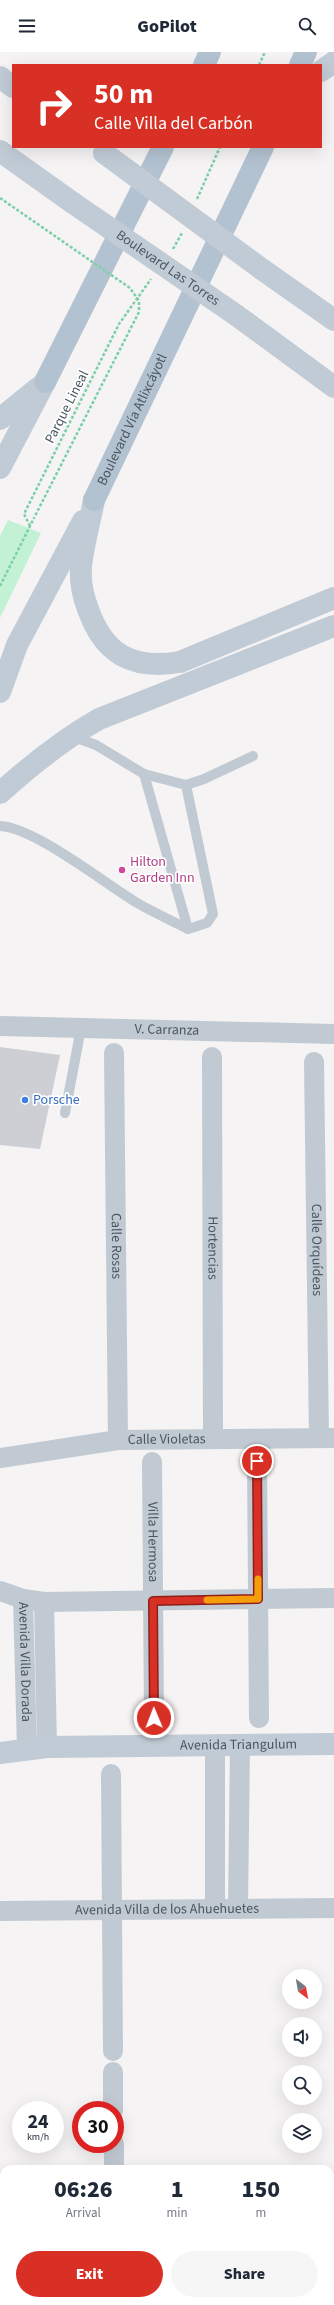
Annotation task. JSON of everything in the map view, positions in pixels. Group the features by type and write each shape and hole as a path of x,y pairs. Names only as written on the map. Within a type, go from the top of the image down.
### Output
{"main road":[{"path":"204,64 210,52"},
{"path":"300,64 306,52"},
{"path":"322,70 334,62"},
{"path":"0,77 12,85"},
{"path":"0,468 45,382 162,148"},
{"name":"Boulevard Vía Atlixcáyotl","path":"0,692 16,645 94,500 263,148"},
{"path":"99,150 334,320"},
{"name":"Boulevard Las Torres","path":"0,151 236,315 334,387"},
{"path":"0,419 45,382"},
{"path":"94,500 81,567 82,586 92,619 100,635 111,649 128,659 146,664 163,665 180,662 334,598"},
{"path":"0,793 40,758 69,736 99,719 334,626"},
{"name":"Avenida Triangulum","path":"0,1753 37,1748 334,1744"}],"street":[{"name":"V. Carranza","path":"0,1026 334,1034"},
{"name":"Calle Rosas","path":"114,1053 118,1440"},
{"name":"Hortencias","path":"212,1057 213,1439"},
{"name":"Calle Orquídeas","path":"314,1062 326,1438"},
{"name":"Calle Violetas","path":"0,1458 118,1440 326,1438"},
{"path":"257,1461 259,1718"},
{"name":"Villa Hermosa","path":"152,1462 154,1718"},
{"name":"Avenida Villa Dorada","path":"0,1591 23,1600 37,1748"},
{"path":"23,1600 44,1602 334,1598"},
{"name":"Avenida Villa Dorada","path":"37,1748 44,1602"},
{"path":"215,1745 215,1909"},
{"path":"238,1909 240,1745"},
{"path":"111,1774 113,2051"},
{"name":"Avenida Villa de los Ahuehuetes","path":"0,1911 334,1908"},
{"path":"113,2072 113,2101"},
{"path":"114,2153 114,2165"},
{"path":"0,2262 0,2305"}],"lane":[{"path":"69,736 96,745 144,774 186,785 204,779 253,756"},
{"path":"144,774 188,929"},
{"path":"0,826 11,827 38,839 140,904 188,929 207,922 213,914 186,785"},
{"path":"65,1113 81,1028"}],"path":[{"path":"259,64 265,52"},
{"path":"195,204 220,148"},
{"name":"Parque Lineal","path":"0,198 130,288 139,301 139,312 0,586"},
{"path":"170,253 179,240 185,225"},
{"name":"Parque Lineal","path":"30,526 24,514 119,324 151,278"}],"green space":[{"path":"8,520 41,533 0,618 0,536"}],"building":[{"name":"Porsche","path":"0,1047 60,1055 40,1149 0,1145"}],"slow traffic":[{"path":"207,1600 258,1599 258,1579"}],"place":[{"name":"Hilton Garden Inn","path":"122,870"},
{"name":"Porsche","path":"25,1100"}],"route":[{"path":"154,1718 153,1601 258,1599 257,1461"}]}
